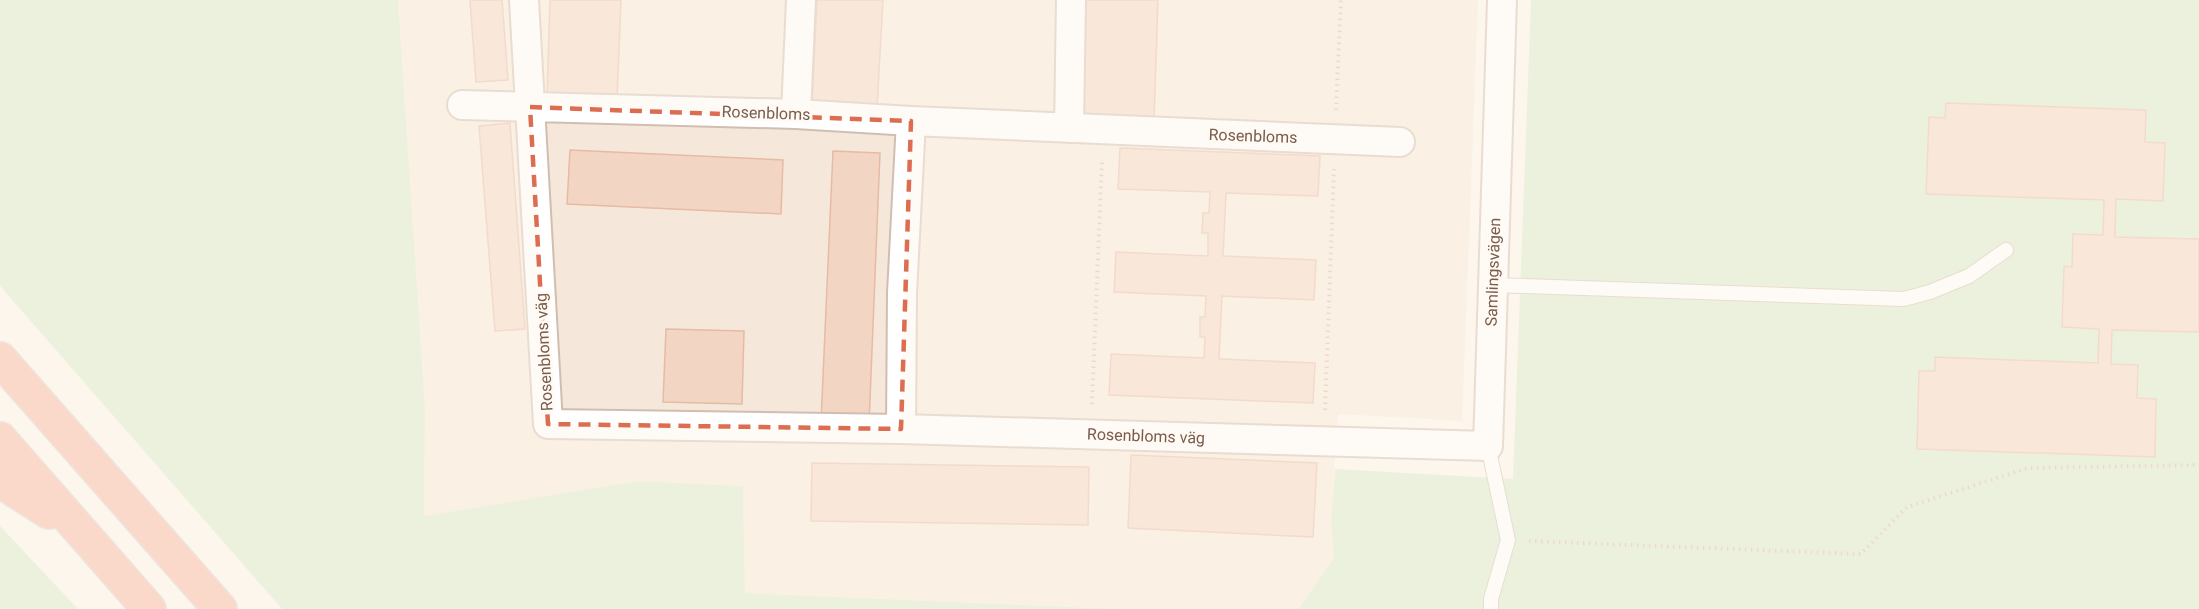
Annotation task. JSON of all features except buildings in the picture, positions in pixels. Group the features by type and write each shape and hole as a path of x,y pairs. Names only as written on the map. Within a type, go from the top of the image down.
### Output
{"highway":[{"path":"0,359 220,609"},
{"path":"0,439 149,609"},
{"path":"0,480 82,533"}],"street":[{"name":"Rosenbloms väg","path":"524,0 548,424 901,429 1488,446"},
{"path":"796,114 801,0"},
{"path":"1069,128 1071,0"},
{"name":"Samlingsvägen","path":"1488,446 1502,0"},
{"name":"Rosenbloms","path":"462,105 796,114 911,122 1400,142"},
{"path":"901,429 902,293 911,122"}],"lane":[{"path":"1493,285 1904,299 1930,292 1969,276 2006,250"},
{"path":"1488,446 1508,540 1491,599 1491,609"}],"path":[{"path":"1324,441 1341,0"},
{"path":"1091,434 1103,130"},
{"path":"1508,540 1861,554 1907,507 2028,468 2199,465"}],"highlighted area":[{"path":"530,107 911,121 901,429 548,424"}],"shaded area":[{"path":"398,0 1478,0 1462,421 1338,414 1331,521 1334,558 1298,609 1116,609 745,593 743,486 638,481 424,516 425,408"}],"green space":[{"path":"0,0 398,0 425,408 424,516 638,481 743,486 745,593 1116,609 282,609 0,286"},
{"path":"1531,0 2199,0 2199,609 1298,609 1334,558 1331,521 1335,469 1513,479"},
{"path":"0,526 78,609 0,609"}]}
